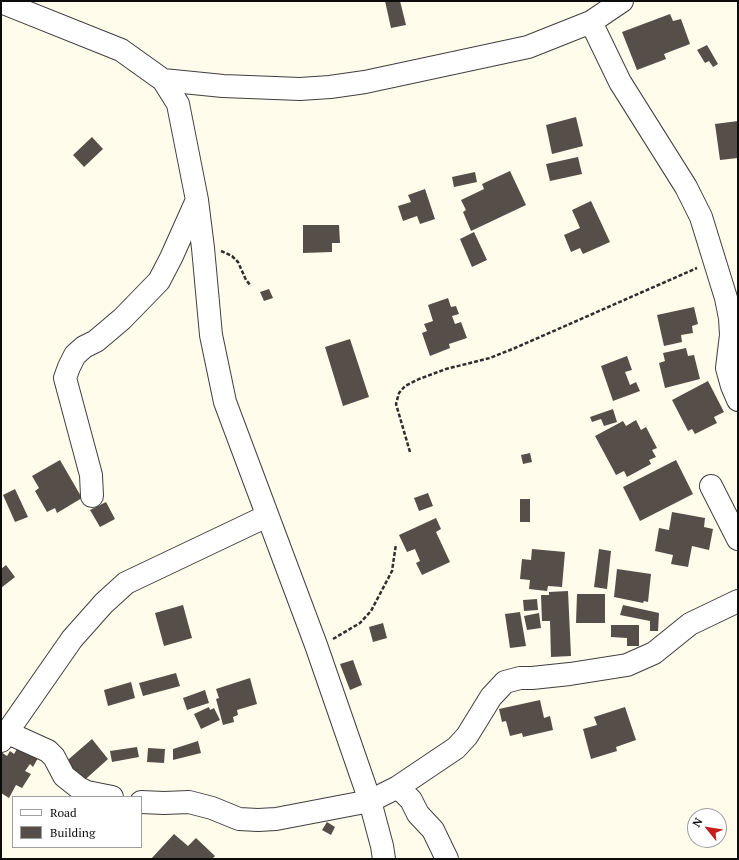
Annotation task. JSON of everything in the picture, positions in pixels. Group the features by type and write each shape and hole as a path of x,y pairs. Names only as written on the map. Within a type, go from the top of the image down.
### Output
{"street":[{"path":"163,80 223,86 300,89 365,82 432,69 528,47 591,22 622,1"},
{"path":"1,2 121,50 163,80 178,104 197,200 211,336 225,402 316,645 370,801 384,859"},
{"path":"591,22 620,82 686,187 701,218 726,298 730,318 731,335 728,368 732,386 738,400"},
{"path":"92,496 90,474 65,378 68,367 75,355 84,347 96,341 122,319 159,281 197,200"},
{"path":"711,486 738,539"},
{"path":"107,796 87,792 79,788 64,776 54,757 48,751 4,737 72,639 104,603 126,583 267,516"},
{"path":"142,802 189,802 212,808 239,819 258,820 276,819 370,801 398,787 456,748 467,736 491,697 505,682 520,678 570,674 627,665 654,653 690,624 738,601"},
{"path":"398,787 411,800 418,814 433,830 447,859"}],"path":[{"path":"203,248 222,251 232,256 238,262 246,280 251,286"},
{"path":"410,452 396,404 398,393 405,386 446,369 490,358 515,348 714,261"},
{"path":"316,645 333,639 348,631 360,623 371,611 392,571 396,544"}],"building":[{"path":"385,1 400,1 406,25 391,28"},
{"path":"670,14 673,21 681,19 690,44 664,54 666,59 637,70 622,32"},
{"path":"707,45 718,64 713,67 709,61 705,63 697,50"},
{"path":"576,117 583,146 552,154 546,125"},
{"path":"738,121 738,158 720,160 715,124"},
{"path":"92,137 103,149 84,167 73,155"},
{"path":"578,157 582,174 550,181 546,164"},
{"path":"510,171 526,205 471,231 463,212 466,210 461,200 484,189 482,184"},
{"path":"475,172 477,182 454,187 452,177"},
{"path":"425,189 435,219 420,224 417,216 403,221 398,206 411,202 408,195"},
{"path":"591,201 610,242 583,254 580,248 571,252 564,235 580,228 572,210"},
{"path":"303,225 339,225 340,243 332,243 332,252 303,253"},
{"path":"474,232 487,260 472,267 460,239"},
{"path":"269,289 273,298 264,301 260,292"},
{"path":"448,298 451,307 456,306 459,314 452,316 455,324 461,322 467,338 449,344 450,348 430,356 422,333 427,331 424,324 433,321 428,305"},
{"path":"694,307 698,324 692,326 693,333 681,335 682,342 664,346 657,315"},
{"path":"350,339 369,397 343,406 325,347"},
{"path":"686,348 688,356 694,355 700,379 665,388 659,363 665,361 663,353"},
{"path":"627,356 632,370 625,372 630,385 636,382 640,391 613,401 601,366"},
{"path":"708,381 724,412 714,417 717,423 695,434 692,429 688,431 672,400"},
{"path":"613,409 617,422 604,426 601,419 592,422 590,417"},
{"path":"636,420 641,430 646,427 657,448 652,450 656,457 649,460 651,464 627,477 624,471 616,475 595,436 623,421 626,426"},
{"path":"530,453 532,462 523,464 521,455"},
{"path":"60,460 82,498 57,513 55,508 47,512 35,491 39,488 32,476"},
{"path":"676,460 693,494 640,521 623,487"},
{"path":"15,489 28,517 15,522 3,495"},
{"path":"428,493 433,506 419,511 414,498"},
{"path":"520,499 530,499 530,522 520,522"},
{"path":"106,502 115,519 100,527 90,510"},
{"path":"672,512 705,518 704,527 713,529 709,550 692,546 688,567 671,564 673,555 655,551 659,528 669,530"},
{"path":"436,518 441,529 436,532 450,562 422,575 416,563 420,561 415,549 407,552 399,535"},
{"path":"532,549 565,552 562,587 548,586 547,591 529,589 530,580 520,579 522,559 531,560"},
{"path":"599,549 611,551 607,589 594,587"},
{"path":"6,565 15,577 1,588 1,569"},
{"path":"617,569 651,574 648,602 644,601 643,603 614,597"},
{"path":"568,591 571,656 551,657 550,621 542,621 541,595 549,595 549,592"},
{"path":"577,594 605,594 605,623 576,623"},
{"path":"537,599 538,610 524,611 523,600"},
{"path":"183,605 192,638 164,646 155,613"},
{"path":"623,605 659,613 658,631 650,631 650,621 620,615"},
{"path":"520,612 526,646 510,648 505,614"},
{"path":"539,613 541,628 527,630 524,616"},
{"path":"383,623 387,638 373,642 369,627"},
{"path":"611,625 639,625 639,646 627,646 627,638 611,637"},
{"path":"353,660 362,685 350,690 340,664"},
{"path":"176,673 180,686 143,696 139,683"},
{"path":"250,678 257,704 237,710 238,715 233,717 234,722 223,725 216,699 219,698 216,689"},
{"path":"131,682 135,698 108,706 104,690"},
{"path":"205,690 209,703 187,710 183,698"},
{"path":"540,700 544,718 550,716 553,730 523,737 522,733 510,736 506,721 502,722 499,709"},
{"path":"209,707 210,710 214,708 220,720 201,729 194,714"},
{"path":"625,707 636,740 616,747 617,751 591,759 583,729 597,725 594,717"},
{"path":"92,739 108,759 78,786 62,765"},
{"path":"198,741 201,753 173,760 173,749"},
{"path":"20,744 39,756 33,767 30,764 25,771 31,774 22,788 16,785 9,798 1,793 1,752 7,756 10,751 14,754"},
{"path":"137,747 139,757 112,762 110,751"},
{"path":"148,748 165,749 164,763 147,762"},
{"path":"327,822 335,827 331,835 322,830"},
{"path":"174,834 188,846 196,838 215,856 212,859 151,859"}]}
